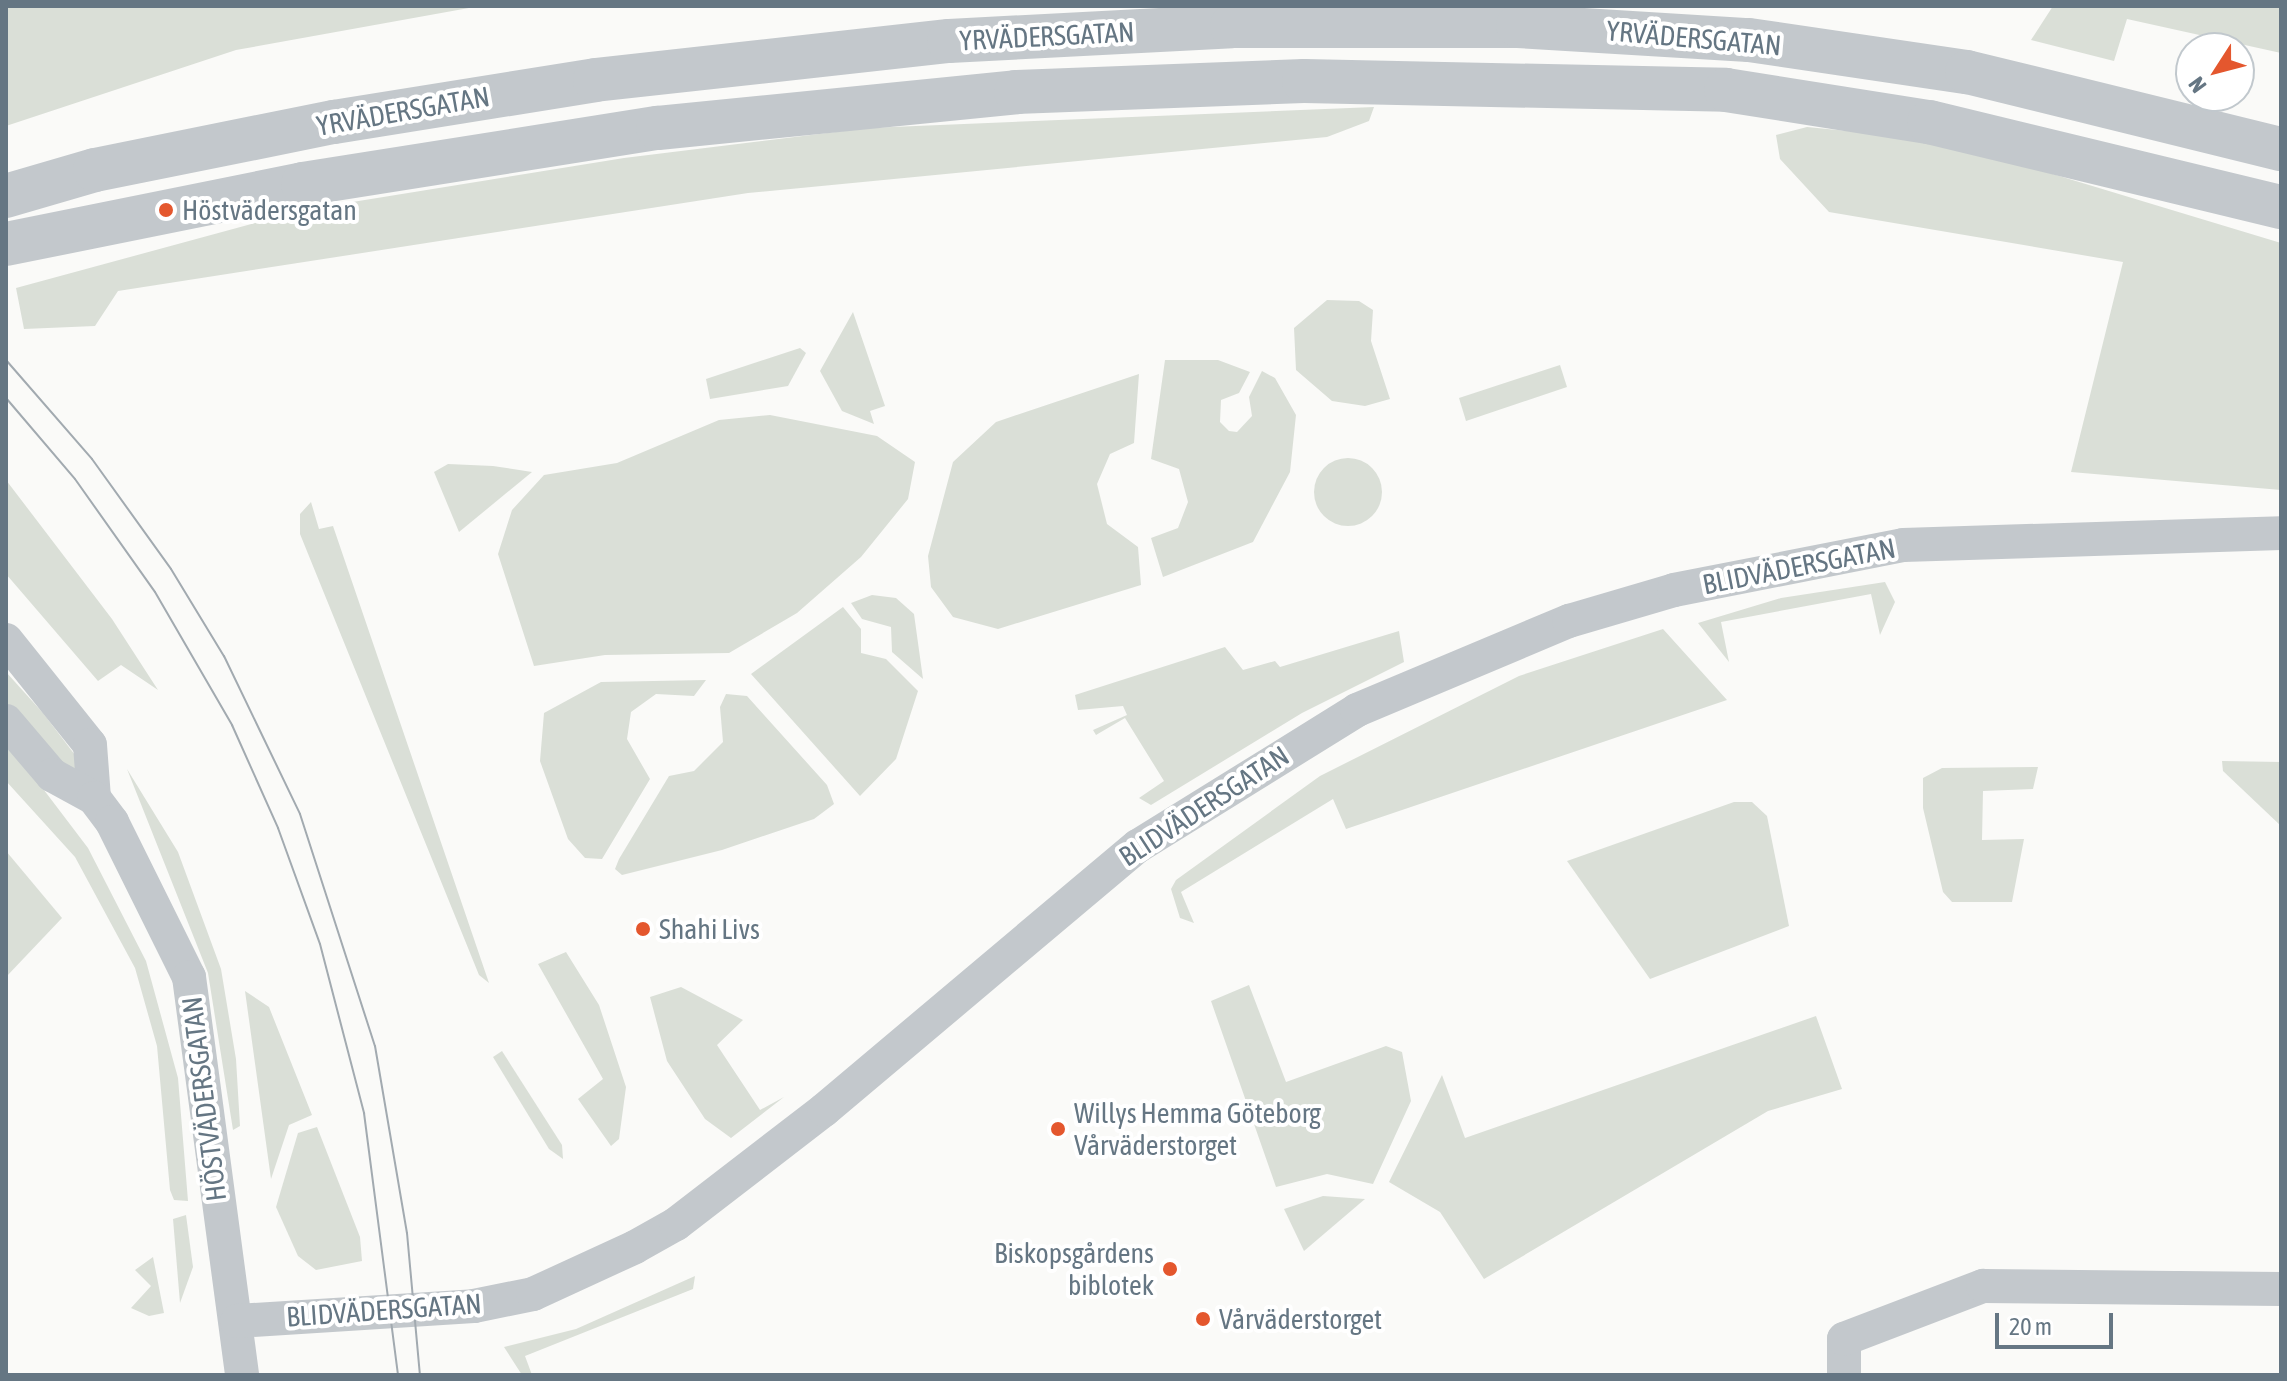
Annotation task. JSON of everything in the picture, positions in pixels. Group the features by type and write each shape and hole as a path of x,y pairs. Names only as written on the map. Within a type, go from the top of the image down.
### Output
{"street":[{"name":"YRVÄDERSGATAN","path":"6,196 95,170 318,125 595,80 949,41 1261,26 1518,26 1806,47 1967,72 2281,149"},
{"name":"YRVÄDERSGATAN","path":"6,244 303,184 658,128 1016,92 1304,81 1726,90 1929,122 2281,207"},
{"name":"BLIDVÄDERSGATAN","path":"237,1321 474,1306 533,1294 635,1247 676,1224 813,1119 1138,846 1357,710 1569,621 1674,590 1903,545 2281,533"},
{"name":"HÖSTVÄDERSGATAN","path":"6,640 90,745 94,798 150,886 189,977 242,1375"},
{"name":"HÖSTVÄDERSGATAN","path":"6,721 52,775 94,798"},
{"path":"1844,1375 1844,1339 1983,1286 2281,1289"}],"shaded area":[{"path":"6,6 480,6 236,50 6,126"},
{"path":"2053,6 2281,6 2281,53 2255,47 2255,32 2186,32 2127,19 2114,61 2031,40"},
{"path":"1374,107 1369,121 1327,137 748,193 118,291 95,326 24,329 16,288 303,210 624,158 868,128"},
{"path":"1807,127 1940,140 2281,243 2281,490 2071,472 2123,262 1829,212 1780,159 1776,135"},
{"path":"1327,300 1359,301 1373,310 1371,341 1390,399 1365,406 1332,401 1296,370 1294,328"},
{"path":"853,312 885,406 870,411 874,424 842,411 820,371"},
{"path":"800,348 806,353 788,386 710,399 706,379"},
{"path":"1165,360 1218,360 1250,372 1239,393 1221,400 1220,422 1229,431 1237,432 1252,416 1249,397 1262,371 1275,378 1296,415 1290,472 1253,542 1163,577 1151,538 1178,528 1188,502 1179,469 1151,459"},
{"path":"1560,365 1567,387 1466,421 1459,398"},
{"path":"1139,374 1134,443 1110,454 1097,484 1107,524 1138,547 1141,585 998,629 953,617 931,587 928,556 953,462 996,422"},
{"path":"770,415 877,436 915,462 908,499 861,557 797,613 729,653 605,655 534,666 498,554 512,510 544,475 617,463 719,420"},
{"path":"1341,458 1355,458 1367,463 1377,473 1382,492 1377,511 1367,521 1355,526 1341,526 1329,521 1319,511 1314,499 1314,485 1319,473 1329,463"},
{"path":"448,464 532,472 459,532 434,472"},
{"path":"6,480 112,619 158,690 121,665 98,681 6,574"},
{"path":"311,502 319,529 333,526 489,983 479,975 300,534 300,514"},
{"path":"1885,582 1895,602 1880,635 1871,594 1721,622 1729,662 1698,623 1781,598"},
{"path":"872,595 896,598 914,614 923,679 892,652 891,627 862,619 851,603"},
{"path":"843,607 861,629 861,653 886,659 918,691 896,759 860,796 751,674"},
{"path":"1663,629 1727,700 1346,829 1333,799 1181,892 1194,923 1180,918 1171,889 1176,880 1320,776 1519,676"},
{"path":"1399,631 1404,662 1302,713 1151,805 1139,798 1164,781 1125,718 1096,735 1093,730 1127,715 1123,706 1078,710 1075,695 1225,647 1243,670 1275,661 1280,667"},
{"path":"6,672 43,713 88,772 72,783 6,704"},
{"path":"706,680 694,696 656,694 631,712 627,739 650,779 602,859 585,858 568,839 540,761 544,713 601,682"},
{"path":"726,694 747,696 827,785 834,804 814,819 722,850 622,875 615,869 619,859 669,776 694,771 723,742 720,707"},
{"path":"6,740 88,848 146,961 178,1078 188,1201 174,1200 170,1190 157,1046 135,968 75,857 6,781"},
{"path":"2222,761 2281,762 2281,826 2223,771"},
{"path":"2038,767 2033,789 1983,791 1982,840 2024,839 2012,902 1952,902 1943,892 1923,808 1923,778 1942,768"},
{"path":"127,769 178,852 221,969 236,1059 240,1126 233,1130 208,973"},
{"path":"1734,802 1752,802 1767,816 1789,926 1650,979 1567,861"},
{"path":"6,851 62,918 6,977"},
{"path":"566,952 599,1005 626,1087 619,1139 611,1146 578,1099 603,1079 538,964"},
{"path":"1249,985 1286,1082 1386,1046 1402,1052 1411,1101 1373,1184 1327,1174 1276,1187 1211,1001"},
{"path":"681,987 743,1020 717,1045 760,1110 784,1097 731,1138 705,1119 667,1061 650,997"},
{"path":"245,991 269,1007 312,1115 289,1125 271,1179"},
{"path":"1816,1016 1842,1089 1768,1111 1484,1279 1440,1212 1389,1182 1442,1075 1465,1138"},
{"path":"502,1051 562,1145 563,1159 549,1149 493,1057"},
{"path":"317,1127 360,1237 362,1261 316,1270 298,1256 276,1207 298,1133"},
{"path":"1323,1196 1365,1199 1304,1251 1284,1209"},
{"path":"186,1215 193,1267 180,1303 173,1219"},
{"path":"153,1257 164,1313 149,1316 131,1308 151,1286 135,1270"},
{"path":"695,1276 693,1289 525,1356 532,1375 522,1375 504,1347 576,1329"}],"tram line":[{"path":"6,360 92,459 171,569 224,656 300,814 375,1046 407,1233 420,1375"},
{"path":"6,398 75,479 155,592 232,725 278,828 320,944 364,1113 398,1375"}],"place":[{"name":"Höstvädersgatan","path":"166,210"},
{"name":"Shahi Livs","path":"643,929"},
{"name":"Willys Hemma Göteborg Vårväderstorget","path":"1058,1129"},
{"name":"Biskopsgårdens biblotek","path":"1170,1269"},
{"name":"Vårväderstorget","path":"1203,1319"}]}
